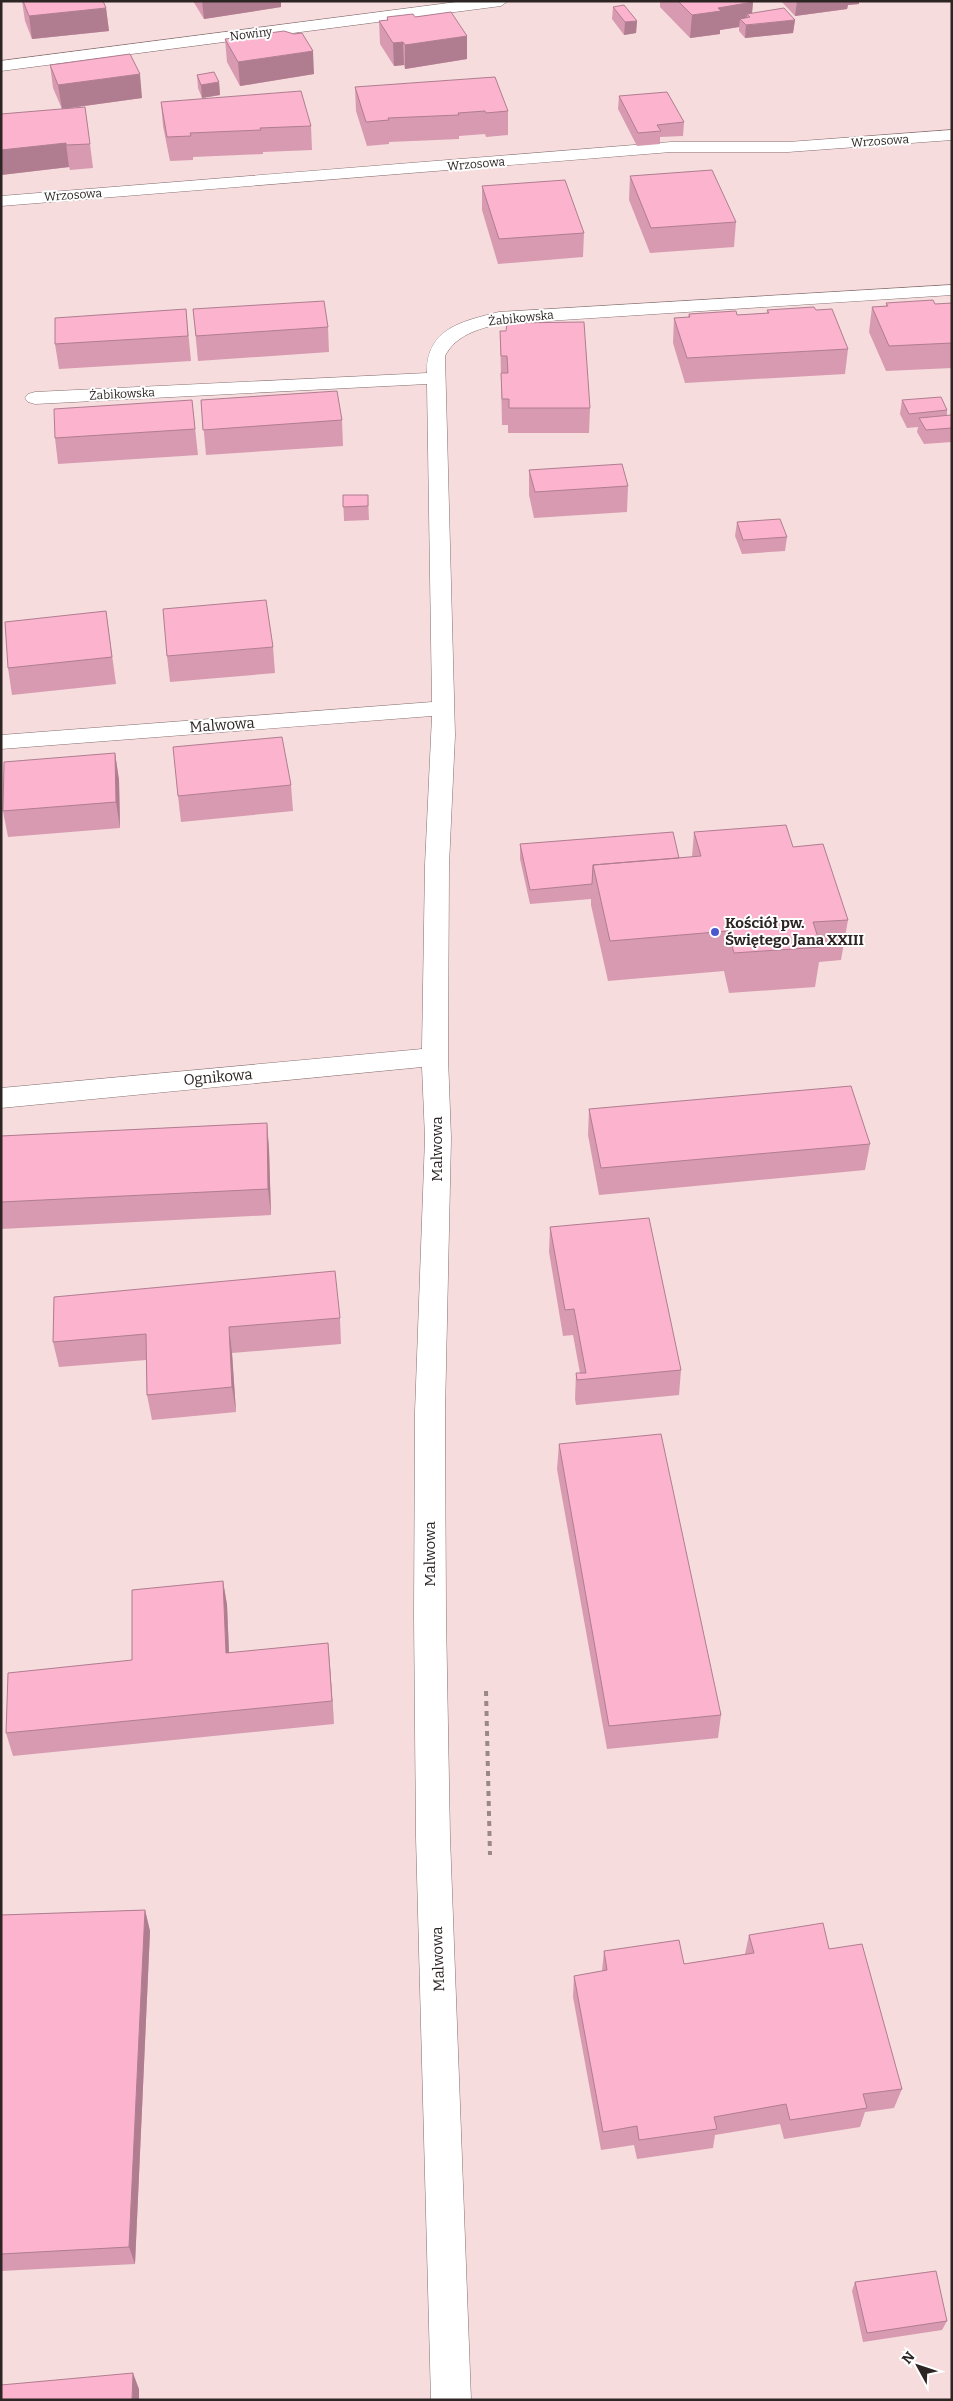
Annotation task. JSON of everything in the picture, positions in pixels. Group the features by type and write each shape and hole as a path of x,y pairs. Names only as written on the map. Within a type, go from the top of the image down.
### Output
{"street":[{"name":"Nowiny","path":"1,66 501,1"},
{"name":"Wrzosowa","path":"1,201 671,147 788,147 952,135"},
{"name":"Żabikowska","path":"35,398 436,378 436,356 446,338 477,323 499,318 952,290"},
{"name":"Malwowa","path":"436,378 444,736 437,865 434,1057 438,1138 430,1412 430,1616 433,1837 451,2400"},
{"name":"Malwowa","path":"1,742 444,708"},
{"name":"Ognikowa","path":"1,1098 434,1057"}],"building":[{"path":"23,1 103,1 106,8 29,16"},
{"path":"678,1 753,2 718,8 721,11 692,15"},
{"path":"624,5 637,21 625,22 613,7"},
{"path":"784,8 795,20 746,25 740,19 750,17 747,14"},
{"path":"451,12 467,36 405,45 403,42 393,43 379,21 388,20 387,17 413,14 415,17"},
{"path":"284,31 294,34 302,33 313,51 238,62 225,39"},
{"path":"130,54 140,74 58,85 50,65"},
{"path":"214,72 219,82 201,85 197,75"},
{"path":"495,77 508,111 388,118 389,120 366,122 355,87"},
{"path":"301,91 311,126 190,133 191,136 167,137 161,102"},
{"path":"667,92 684,122 657,125 661,131 638,133 619,96"},
{"path":"85,107 90,144 66,145 66,143 1,150 1,114"},
{"path":"712,170 736,222 651,228 630,176"},
{"path":"565,180 584,233 499,239 482,186"},
{"path":"933,300 935,304 952,303 952,343 889,346 872,307 888,306 886,303"},
{"path":"324,301 328,327 196,336 193,309"},
{"path":"814,307 816,310 832,309 848,349 687,358 674,318 690,317 689,314 736,311 737,315 769,313 767,310"},
{"path":"186,309 188,336 55,344 55,318"},
{"path":"584,322 590,408 509,408 509,399 502,399 501,373 508,373 507,356 501,356 500,331 506,331 507,323"},
{"path":"337,391 342,420 203,430 201,400"},
{"path":"941,397 947,410 909,414 902,400"},
{"path":"192,400 195,429 55,438 54,409"},
{"path":"951,415 952,428 926,430 919,418"},
{"path":"622,464 628,486 535,492 529,470"},
{"path":"343,495 368,495 368,506 343,507"},
{"path":"780,519 787,537 743,540 737,522"},
{"path":"266,600 273,647 167,656 163,609"},
{"path":"106,611 112,657 8,668 5,622"},
{"path":"282,737 291,785 178,796 173,747"},
{"path":"115,753 116,802 3,811 4,762"},
{"path":"786,825 793,847 823,844 848,920 813,922 821,947 734,953 728,931 610,941 593,865 701,856 694,832"},
{"path":"673,832 679,858 593,865 592,884 530,890 520,844"},
{"path":"851,1086 870,1144 601,1168 589,1109"},
{"path":"267,1123 268,1189 1,1202 1,1136"},
{"path":"649,1218 681,1370 577,1380 576,1373 586,1373 574,1309 565,1310 550,1227"},
{"path":"335,1271 340,1318 229,1327 232,1387 147,1395 146,1334 53,1342 54,1297"},
{"path":"661,1434 721,1715 609,1726 559,1444"},
{"path":"223,1581 226,1653 328,1643 332,1701 6,1733 8,1673 132,1660 132,1590"},
{"path":"145,1910 129,2247 1,2254 1,1915"},
{"path":"823,1923 829,1949 862,1944 902,2089 863,2094 867,2108 790,2120 786,2104 714,2117 717,2129 639,2140 637,2126 603,2132 574,1976 607,1970 604,1951 679,1940 684,1964 754,1953 749,1935"},
{"path":"936,2271 947,2321 867,2333 855,2282"},
{"path":"133,2373 132,2400 1,2400 1,2385"}],"place":[{"name":"Kościół pw. Świętego Jana XXIII","path":"715,932"}]}
